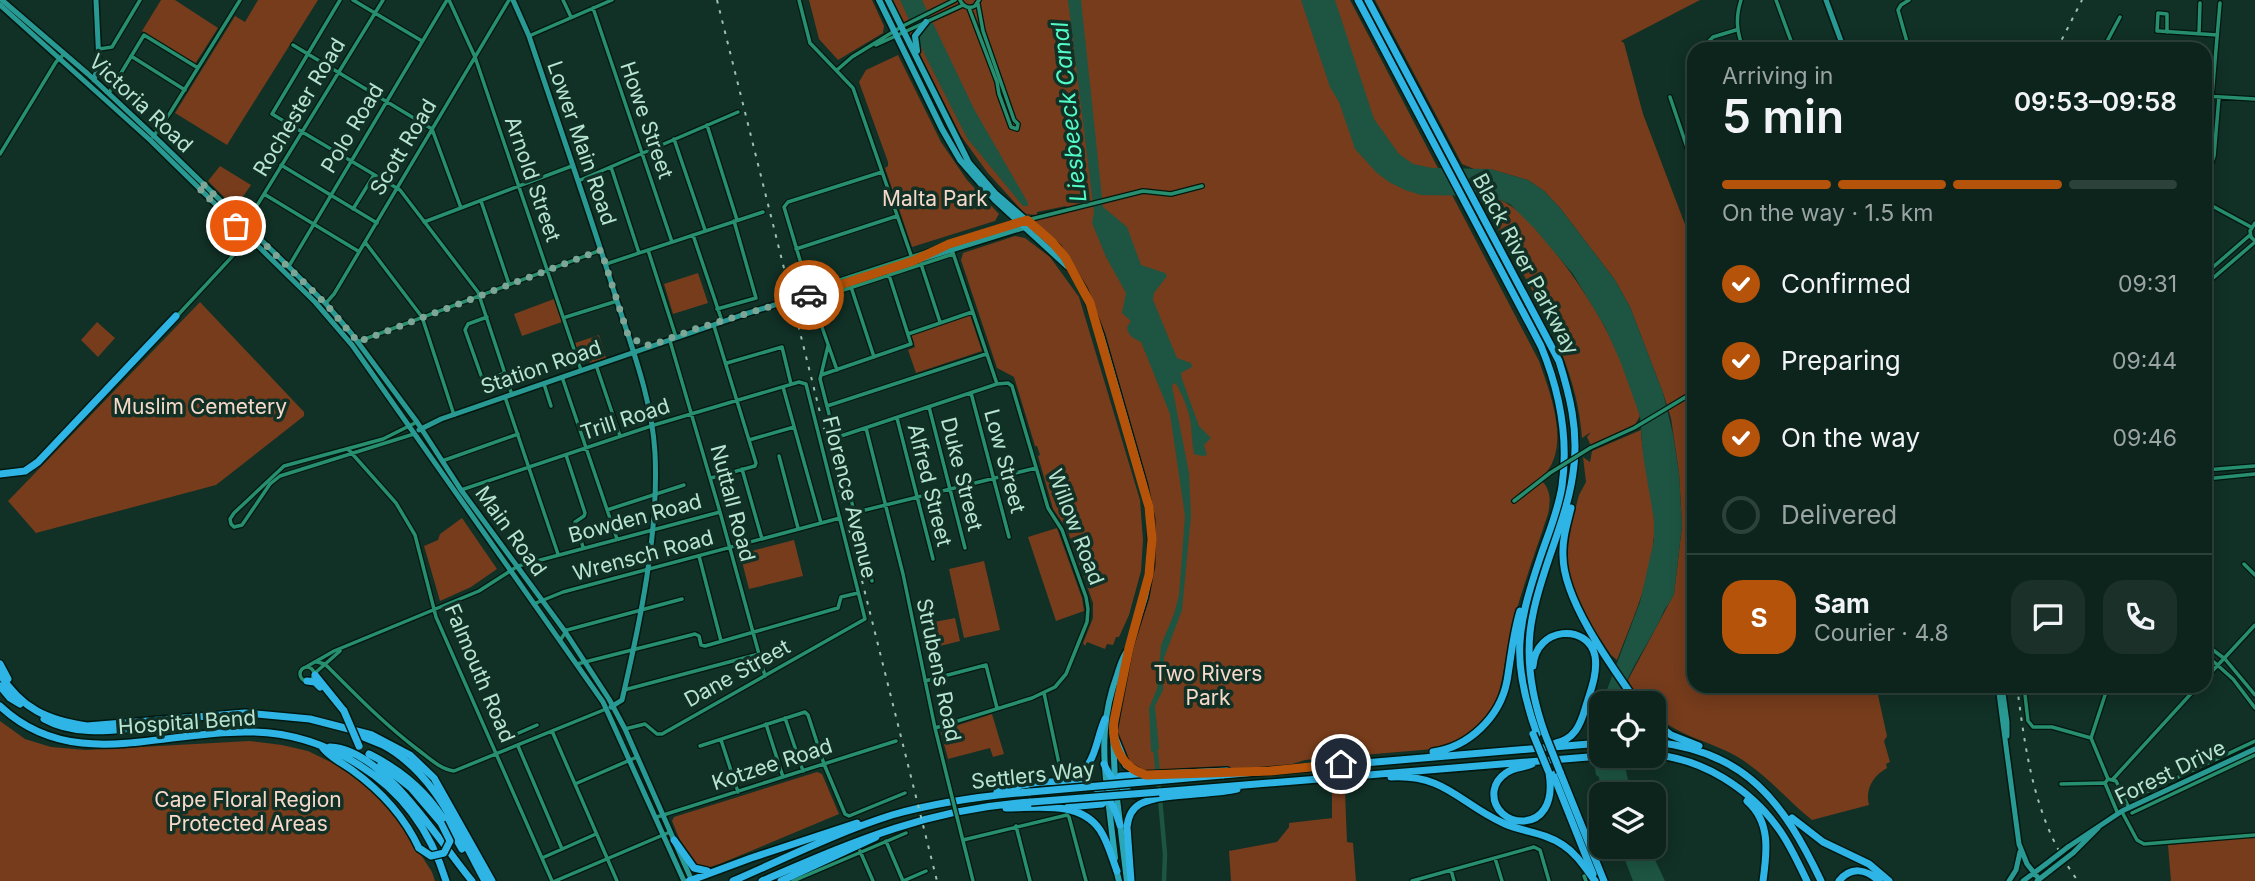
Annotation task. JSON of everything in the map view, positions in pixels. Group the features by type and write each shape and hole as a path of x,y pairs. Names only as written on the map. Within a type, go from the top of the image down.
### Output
{"highway":[{"name":"Black River Parkway","path":"1357,0 1541,346 1557,390 1563,422 1562,486 1555,517 1523,615 1519,667 1528,710 1539,732 1595,881"},
{"name":"Black River Parkway","path":"1368,0 1559,361 1573,409 1576,442 1567,506 1537,598 1530,629 1530,678 1539,732"},
{"path":"0,474 18,473 38,462 179,313"},
{"path":"1576,442 1576,478 1563,541 1564,573 1578,609 1630,691"},
{"path":"1412,758 1460,743 1480,729 1498,707 1506,684 1516,622 1540,558"},
{"path":"1531,748 1561,742 1574,734 1581,724 1596,671 1594,653 1585,640 1569,634 1556,634 1544,640 1536,651 1533,673 1539,732"},
{"path":"0,664 11,683 37,711"},
{"path":"0,674 23,705"},
{"path":"315,674 333,699"},
{"path":"0,680 23,705"},
{"path":"307,681 315,682 344,711 359,746 414,797 463,869"},
{"path":"0,686 10,698 23,705"},
{"name":"Hospital Bend","path":"23,705 67,723 87,726 229,713 310,719 358,733"},
{"name":"Hospital Bend","path":"23,705 56,726 79,731 235,718 277,719 317,724 383,745"},
{"name":"Hospital Bend","path":"0,706 19,723 41,735 78,744 111,745 193,735 249,732 285,735 323,746 366,769 404,802 431,841 446,881"},
{"path":"1062,782 1075,777 1090,763 1096,753 1105,719"},
{"path":"1666,731 1702,747 1746,775 1776,804 1796,831 1821,881"},
{"path":"358,733 383,745 411,765 432,787 482,881"},
{"path":"358,733 372,735 394,745 410,755 429,773 445,794 492,881"},
{"path":"1113,733 1126,765 1135,772 1148,775"},
{"path":"1666,743 1714,756"},
{"name":"Settlers Way","path":"733,881 857,827 939,803 987,795 1589,744"},
{"path":"323,746 329,756 364,779 393,806 419,848 431,856 444,853 450,841 441,823 411,788 359,746"},
{"path":"323,746 339,747 392,781 472,881"},
{"path":"369,754 403,774 433,802 482,881"},
{"name":"Settlers Way","path":"762,881 851,842 898,825 974,808 1589,757"},
{"path":"1666,757 1705,769 1730,782 1752,799 1774,822 1807,881"},
{"path":"1543,760 1508,771 1501,777 1494,794 1500,811 1516,821 1529,820 1540,815 1551,798 1554,773"},
{"path":"1104,764 1116,783 1133,794 1154,799 1223,793 1258,784"},
{"path":"1048,808 1102,804 1120,776 1270,771"},
{"name":"Black River Parkway","path":"1554,773 1604,881"},
{"path":"1355,776 1408,776 1445,786 1506,825 1548,836 1564,845 1595,881"},
{"path":"987,795 1014,787 1062,782 1088,784 1108,797 1120,825"},
{"path":"1730,782 1754,806 1763,823 1767,843 1763,881"},
{"path":"1129,881 1128,818 1135,807 1154,799"},
{"path":"1776,804 1780,804 1808,832 1869,864 1889,881"},
{"path":"974,808 1064,808 1091,819 1105,837 1117,871"},
{"path":"689,881 860,822 888,817"},
{"path":"781,881 898,825"},
{"path":"671,841 688,862 699,870 730,865"},
{"path":"1839,881 1855,870 1871,874 1879,881"}],"main road":[{"name":"Victoria Road","path":"2,0 62,56"},
{"path":"92,82 99,67 96,0"},
{"name":"Lower Main Road","path":"511,0 529,36 634,352 655,454 651,530 641,609 622,700 610,707"},
{"path":"879,0 919,64 970,163 1026,223"},
{"path":"888,0 899,32 956,154 980,185 1058,247 1072,270 1092,309 1149,507 1152,539 1149,575 1129,648 1113,733 1120,825 1129,881"},
{"path":"1826,0 1841,42"},
{"name":"Victoria Road","path":"0,5 92,82 252,235"},
{"path":"919,64 915,40 918,31 926,22"},
{"name":"Station Road","path":"912,258 951,249 1026,223"},
{"name":"Main Road","path":"252,235 323,306 355,344 393,396 410,425 418,431 440,462 511,570 538,601"},
{"name":"Station Road","path":"418,431 454,415 713,324 888,272 931,251 951,249"},
{"path":"628,335 638,343 652,345"},
{"name":"Main Road","path":"459,492 517,566 538,601 585,661 610,707 689,881"},
{"name":"Main Road","path":"551,619 568,651 625,729 634,758"},
{"path":"568,651 575,646"},
{"path":"1119,881 1104,764 1105,719 1117,673 1129,648"},
{"path":"2001,693 2007,722 2006,742 2020,849 2017,867 2009,881"},
{"name":"Forest Drive","path":"2023,881 2068,846 2120,813 2255,749"},
{"name":"Forest Drive","path":"2038,880 2073,853 2100,825"},
{"path":"2020,849 2038,880"}],"street":[{"path":"99,49 112,47 140,0"},
{"path":"152,138 240,0"},
{"path":"340,0 272,114 397,188 479,295 512,395"},
{"path":"353,0 422,41"},
{"name":"Rochester Road","path":"243,228 383,0"},
{"name":"Polo Road","path":"286,269 448,0"},
{"name":"Arnold Street","path":"448,0 475,57 581,370"},
{"name":"Scott Road","path":"323,306 334,294 511,0"},
{"path":"563,0 571,18"},
{"path":"529,36 612,0"},
{"path":"799,0 810,43 853,88 912,258 809,290"},
{"path":"837,70 852,57 957,0 969,8 1011,127 1017,129 1018,124 1014,120 983,31 978,2 969,8"},
{"path":"1740,42 1736,30 1736,16 1741,0"},
{"path":"1776,0 1791,42"},
{"path":"1907,42 1898,10 1909,0"},
{"path":"2199,33 2200,3"},
{"path":"2220,3 2212,96 2255,99"},
{"path":"899,32 963,5"},
{"name":"Howe Street","path":"593,8 672,242"},
{"path":"2167,32 2167,14 2158,13 2156,30 2167,32 2217,34"},
{"path":"2107,42 2120,17"},
{"path":"1709,42 1716,36 1736,30"},
{"path":"107,96 144,35 198,68"},
{"path":"293,45 432,129 461,208"},
{"path":"0,154 62,56"},
{"path":"131,56 185,90"},
{"path":"1670,97 1687,144"},
{"path":"2212,162 2219,97"},
{"path":"578,181 738,112"},
{"path":"707,125 756,298 718,309"},
{"path":"674,139 705,231"},
{"path":"281,165 377,223"},
{"path":"424,222 573,166"},
{"path":"611,167 639,253"},
{"path":"837,370 796,249 785,204 882,172"},
{"path":"353,209 374,175"},
{"path":"1026,223 1143,191 1171,194 1202,186"},
{"path":"264,194 359,252"},
{"path":"481,201 509,284"},
{"path":"2212,206 2251,227"},
{"path":"606,264 763,212"},
{"path":"796,249 898,216"},
{"path":"2212,268 2250,235 2251,227 2255,223"},
{"path":"179,313 252,235"},
{"path":"693,235 722,321"},
{"path":"2212,279 2255,241 2250,235"},
{"path":"365,242 422,317 454,415"},
{"path":"813,300 888,272 921,264 951,249 997,384 835,438"},
{"path":"355,344 601,250"},
{"name":"Nuttall Road","path":"648,250 765,676"},
{"path":"921,264 940,323"},
{"path":"821,374 911,344 888,272"},
{"path":"851,287 874,357"},
{"path":"565,318 617,300"},
{"path":"908,334 973,312"},
{"path":"487,317 468,324 465,330 482,378 505,373"},
{"path":"711,478 756,465 713,324"},
{"path":"828,344 820,379 872,581"},
{"path":"726,363 782,347 791,384"},
{"path":"827,406 986,354"},
{"path":"596,365 620,436"},
{"path":"562,377 617,539"},
{"name":"Trill Road","path":"459,492 651,426 804,382"},
{"name":"Florence Avenue","path":"804,382 864,620"},
{"name":"Willow Road","path":"997,384 1008,383 1012,386 1048,508 1062,530 1088,606 1087,622 1066,674 1044,693"},
{"path":"544,384 551,406"},
{"path":"783,387 821,523"},
{"name":"Low Street","path":"971,393 1009,537"},
{"path":"1514,501 1550,473 1590,448 1634,428 1687,396"},
{"path":"505,397 558,555"},
{"name":"Duke Street","path":"929,407 965,548"},
{"name":"Alfred Street","path":"897,418 933,559"},
{"path":"410,425 383,439 349,451 298,468 275,478 242,525 232,527 232,516 278,470 296,462 349,451 418,431"},
{"path":"749,440 795,427"},
{"name":"Strubens Road","path":"866,428 903,574 935,727 974,881"},
{"path":"440,462 518,434"},
{"name":"Falmouth Road","path":"349,451 396,503 415,535 435,610 450,651 554,881"},
{"path":"566,455 585,513 575,522 583,548"},
{"path":"779,456 799,529"},
{"path":"2212,469 2255,466"},
{"path":"853,513 1036,468"},
{"path":"742,469 762,539"},
{"path":"2212,477 2255,474"},
{"path":"607,510 684,485"},
{"name":"Bowden Road","path":"306,667 479,591 517,566 720,512"},
{"name":"Wrensch Road","path":"538,601 840,518"},
{"path":"699,556 720,641"},
{"path":"2244,564 2255,575"},
{"path":"578,664 696,634 703,646 838,608 841,597 858,593"},
{"path":"561,639 575,627 682,598"},
{"name":"Dane Street","path":"625,729 645,724 660,735 864,620"},
{"path":"2212,670 2255,625"},
{"path":"315,674 312,669 306,667 300,674 303,680 312,680 342,649"},
{"path":"2212,650 2225,659 2255,695"},
{"path":"624,690 759,654"},
{"path":"2212,659 2255,708"},
{"path":"315,662 325,664 390,728 441,767 454,771 610,707"},
{"path":"925,681 986,665 997,708"},
{"path":"935,727 1044,693 1061,773"},
{"path":"2025,693 2028,721 2033,727 2052,727 2091,738"},
{"path":"2106,693 2091,738 2120,813 2137,839 2144,844 2255,835"},
{"path":"2108,780 2191,693"},
{"path":"489,710 502,738 537,725"},
{"path":"700,746 806,712 846,815 905,793"},
{"path":"785,718 803,771"},
{"path":"766,724 783,777"},
{"path":"528,729 533,739"},
{"path":"552,730 617,881"},
{"path":"522,732 526,742"},
{"path":"721,740 738,792"},
{"name":"Kotzee Road","path":"661,816 897,741"},
{"path":"2134,798 2255,741"},
{"path":"518,746 562,849"},
{"path":"2061,784 2108,780 2117,782 2131,810 2255,755"},
{"path":"575,784 634,758"},
{"path":"963,840 1060,815 1068,816 1086,881"},
{"path":"1016,826 1030,881"},
{"path":"793,881 905,833"},
{"path":"542,858 596,834"},
{"path":"554,881 607,859 671,841"},
{"path":"886,841 903,881 926,871"},
{"path":"1412,881 1538,847 1549,881"},
{"path":"860,851 873,881"},
{"path":"1495,858 1502,881"},
{"path":"1451,870 1454,881"}],"green space":[{"path":"161,0 175,0 218,28 195,64 142,31"},
{"path":"258,0 318,0 227,145 175,113 235,16 245,22"},
{"path":"809,0 872,0 884,26 883,33 838,60 819,39"},
{"name":"Two Rivers Park","path":"892,0 1350,0 1539,361 1556,422 1555,454 1550,467 1540,479 1549,495 1548,514 1513,623 1496,701 1488,717 1476,730 1458,741 1433,749 1305,760 1270,771 1145,775 1123,760 1114,721 1149,575 1151,519 1101,335 1069,263 1032,224 1039,218 1066,211 1066,206 1037,212 1037,215 1025,214 987,172 961,136"},
{"path":"1375,0 1700,0 1621,41 1624,43 1643,114 1687,230 1687,693 1878,693 1887,736 1884,741 1890,762 1871,783 1869,805 1812,820 1747,763 1666,723 1666,691 1634,691 1628,680 1674,594 1682,526 1679,473 1671,418 1630,307 1615,280 1560,208 1544,191 1528,180 1490,169 1474,169 1462,164"},
{"name":"Malta Park","path":"898,55 941,142 967,180 999,214 995,221 912,247 885,168 888,162 859,82 866,70"},
{"path":"220,166 251,185 235,208 208,181"},
{"path":"1481,196 1501,200 1518,211 1546,241 1576,281 1603,323 1624,368 1640,416 1635,425 1591,446 1587,437 1591,432 1582,438 1578,407 1559,346"},
{"path":"1015,236 1025,238 1050,257 1079,297 1140,500 1143,540 1141,571 1129,615 1119,637 1116,637 1113,645 1107,644 1105,649 1087,642 1085,646 1083,643 1093,618 1093,603 1067,529 1053,509 1038,456 1040,455 1014,377 997,368 961,260 963,253"},
{"path":"698,273 708,303 673,314 664,284"},
{"path":"554,299 562,322 522,336 514,314"},
{"name":"Muslim Cemetery","path":"200,302 304,412 304,416 216,485 36,533 8,501"},
{"path":"970,315 982,351 916,373 908,350 915,347 911,334"},
{"path":"97,322 115,338 98,357 81,340"},
{"path":"599,335 606,358 590,363 581,360 575,343"},
{"path":"1641,430 1653,509 1654,539 1643,592 1617,660 1582,611 1568,575 1567,541 1579,495 1586,482 1583,457 1590,462 1592,451"},
{"path":"462,518 497,569 471,587 440,601 424,546 438,540 440,534"},
{"path":"1057,528 1082,598 1084,611 1056,621 1028,537"},
{"path":"794,540 803,576 749,589 740,554"},
{"path":"984,561 1000,630 964,638 949,569"},
{"path":"955,618 960,641 940,646 934,622"},
{"path":"992,714 1004,754 993,757 990,748 948,759 941,733 943,730"},
{"name":"Cape Floral Region Protected Areas","path":"0,721 25,739 51,747 86,750 249,741 308,751 347,770 394,813 435,881 0,881"},
{"path":"817,772 822,774 839,814 710,867 698,867 690,859 672,821 674,817"},
{"path":"1332,792 1345,792 1347,842 1353,843 1356,881 1231,881 1229,851 1277,842 1289,827 1289,823 1332,818"},
{"path":"2255,837 2255,881 2171,881 2168,845"}],"shaded area":[{"path":"900,0 922,0 974,109 1028,206 1023,206 967,138"},
{"path":"1068,0 1081,0 1103,207 1127,227 1141,265 1167,276 1154,293 1153,300 1177,358 1191,363 1192,367 1181,373 1182,379 1199,426 1211,438 1204,445 1207,455 1194,454 1188,410 1174,383 1172,386 1189,473 1191,516 1182,610 1164,658 1163,690 1155,706 1159,748 1156,754 1151,751 1149,708 1157,689 1161,645 1179,595 1185,516 1170,414 1141,342 1128,333 1127,327 1131,321 1122,313 1126,293 1106,257 1092,223 1094,212"},
{"path":"1301,0 1335,0 1374,119 1399,154 1413,164 1432,168 1490,169 1528,180 1544,191 1560,208 1615,280 1630,307 1663,393 1673,434 1679,473 1682,526 1674,594 1623,691 1607,691 1640,602 1654,540 1654,520 1643,455 1640,416 1605,327 1573,274 1510,204 1490,196 1421,195 1389,182 1377,173 1355,149 1339,102 1330,87"},
{"path":"1595,768 1626,768 1628,782 1600,782"},
{"path":"1625,859 1655,859 1665,881 1633,881"}],"waterway":[{"path":"1156,754 1165,854 1164,881"}],"railway":[{"path":"717,0 937,881"},
{"path":"2061,42 2082,0"},
{"path":"2018,693 2029,763 2042,812 2063,859 2078,881"}],"way so far":[{"path":"236,226 198,187 202,183 326,304 358,342 601,250 628,335 643,345 652,345 695,329 809,295"}],"route":[{"path":"809,295 913,261 949,244 1027,220 1058,247 1084,290 1101,335 1147,496 1151,519 1149,575 1129,648 1114,721 1113,733 1123,760 1135,772 1146,775 1270,771 1341,764"}],"water label":[{"name":"Liesbeeck Canal","path":"1069,112"}]}
